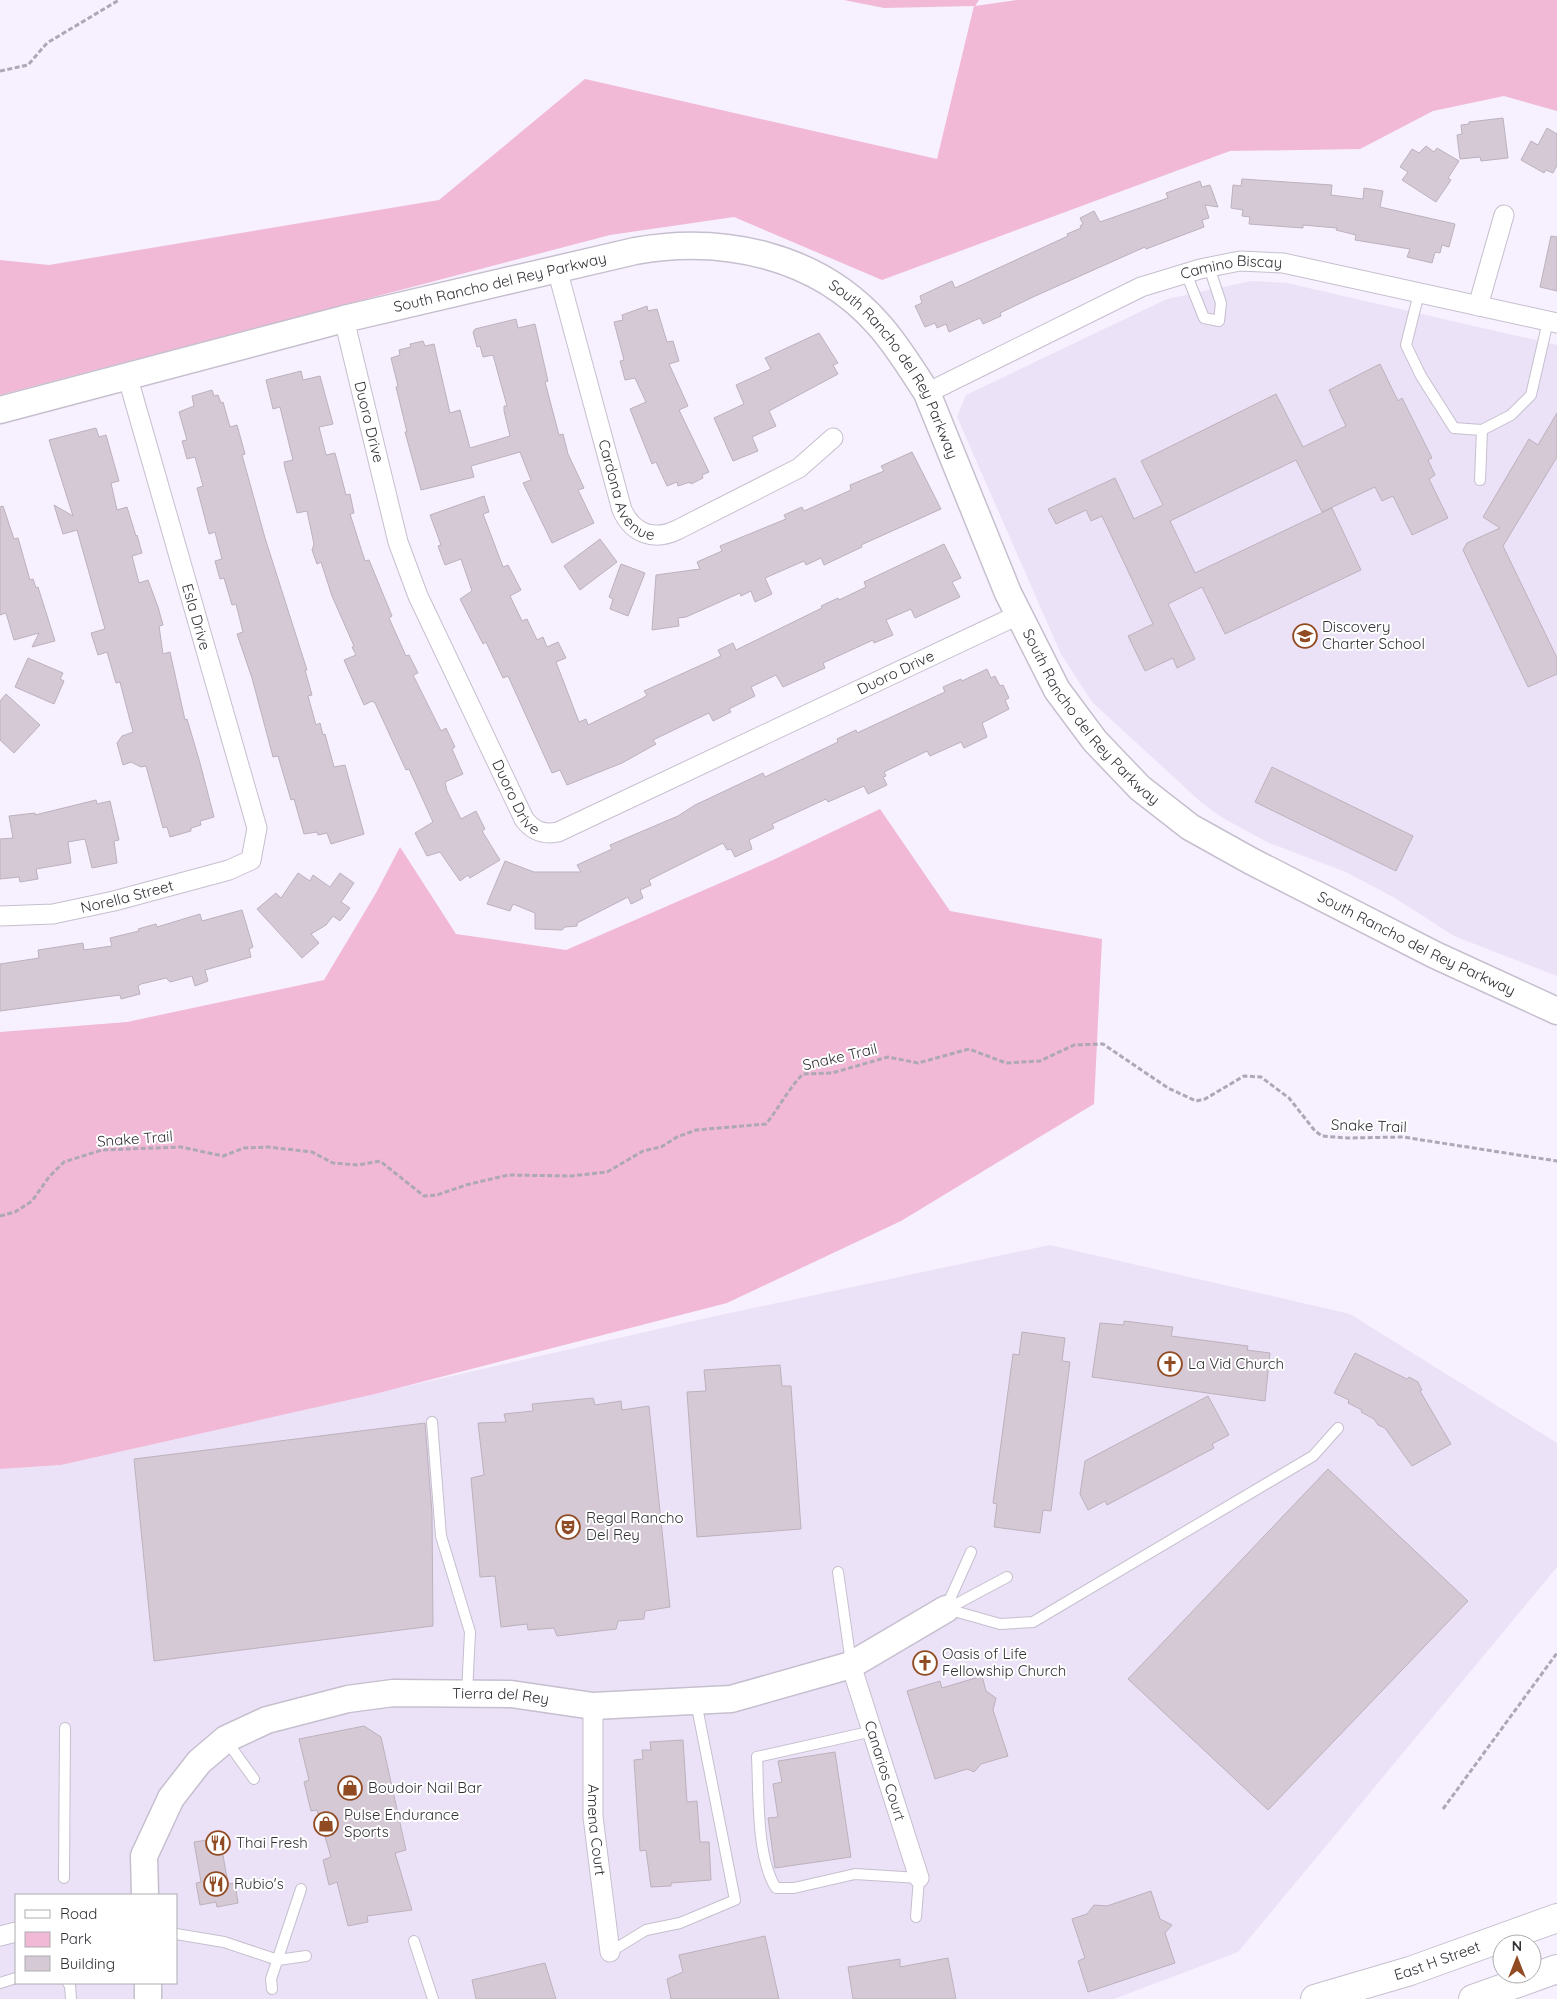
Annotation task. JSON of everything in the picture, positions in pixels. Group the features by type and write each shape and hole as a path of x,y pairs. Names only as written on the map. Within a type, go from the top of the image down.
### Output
{"main road":[{"name":"East H Street","path":"1315,1999 1410,1971 1557,1918"},
{"path":"1473,1999 1557,1969"}],"street":[{"path":"1478,306 1504,215"},
{"name":"South Rancho del Rey Parkway","path":"0,410 344,319 635,251 687,244 739,248 783,261 825,281 862,308 879,324 927,393 1018,615 1057,690 1095,741 1140,788 1190,827 1251,861 1435,955 1557,1011"},
{"name":"Camino Biscay","path":"927,393 1141,288 1186,273 1240,261 1283,263 1552,322"},
{"name":"Cardona Avenue","path":"557,269 622,510 632,526 640,532 658,536 677,530 799,468 833,438"},
{"name":"Duoro Drive","path":"344,319 398,542 418,596 524,819 534,830 550,834 558,832 1018,615"},
{"name":"Esla Drive","path":"127,375 257,828 251,860"},
{"name":"Norella Street","path":"0,916 53,914 114,901 229,870 251,860"},
{"name":"Tierra del Rey","path":"145,1894 144,1856 171,1798 199,1762 226,1739 267,1720 348,1699 393,1693 511,1694 593,1706 731,1699 851,1665 946,1609"},
{"name":"Canarios Court","path":"851,1665 919,1878"},
{"name":"Amena Court","path":"593,1706 593,1817 610,1952"},
{"path":"0,1936 15,1932"},
{"path":"148,1984 148,1999"}],"lane":[{"path":"1186,273 1204,318 1219,320 1221,302 1209,267"},
{"path":"1419,293 1406,345 1422,376 1454,428 1482,430 1511,415 1531,395 1552,322"},
{"path":"1480,480 1482,430"},
{"path":"432,1422 441,1536 470,1632 467,1694"},
{"path":"946,1609 1000,1624 1034,1622 1313,1456 1338,1428"},
{"path":"946,1609 971,1552"},
{"path":"838,1572 851,1665"},
{"path":"946,1609 1007,1577"},
{"path":"610,1952 646,1930 680,1923 735,1900 696,1701"},
{"path":"64,1878 65,1728"},
{"path":"873,1732 757,1757 760,1834 771,1880 776,1888 794,1888 855,1874 919,1878 916,1916"},
{"path":"226,1739 254,1779"},
{"path":"272,1989 272,1979 301,1889"},
{"path":"178,1934 224,1942 278,1960 306,1956"},
{"path":"414,1941 433,1999"},
{"path":"0,1983 15,1978"},
{"path":"69,1984 71,1999"}],"path":[{"path":"0,71 28,65 47,42 119,0"},
{"name":"Snake Trail","path":"0,1216 15,1212 32,1201 64,1162 102,1150 181,1148 223,1156 244,1148 268,1146 312,1152 333,1163 358,1165 380,1161 424,1196 437,1195 466,1185 508,1175 571,1176 592,1174 616,1168 643,1151 661,1147 677,1137 696,1130 766,1124 782,1104 790,1088 803,1074 832,1073 888,1058 918,1064 968,1049 1006,1063 1040,1061 1074,1044 1103,1044 1168,1088 1196,1100 1205,1099 1244,1076 1261,1077 1289,1098 1314,1131 1322,1136 1370,1139 1403,1137 1557,1161"},
{"path":"1443,1809 1557,1653"}],"shaded area":[{"name":"Discovery Charter School","path":"1251,281 1287,283 1557,345 1557,976 1454,936 1395,898 1346,872 1267,842 1223,818 1202,803 1092,702 1061,654 957,417 966,395 1167,299"},
{"path":"1050,1245 1350,1314 1557,1443 1557,1567 1238,1952 1114,1999 0,1999 0,1469 61,1465 711,1317"}],"green space":[{"path":"844,0 979,0 975,6 1017,0 1557,0 1557,111 1504,96 1433,111 1360,149 1230,151 882,280 734,217 610,235 0,395 0,260 49,265 439,200 585,79 937,159 974,6 884,8"},
{"path":"880,809 950,911 1102,939 1094,1104 901,1221 727,1303 375,1394 61,1465 0,1469 0,1032 127,1022 324,980 376,893 400,847 456,934 566,950 773,860"}],"building":[{"path":"1503,118 1508,158 1481,161 1480,157 1460,159 1457,135 1462,134 1461,125 1469,124 1469,122"},
{"path":"1547,128 1557,134 1557,165 1553,173 1546,170 1544,173 1521,160 1531,141 1538,145"},
{"path":"1426,146 1434,152 1437,148 1459,161 1448,178 1451,180 1436,202 1402,180 1408,172 1400,167 1412,149 1419,153"},
{"path":"1242,179 1332,185 1331,195 1363,199 1364,188 1383,191 1380,207 1455,224 1449,247 1442,245 1440,253 1435,252 1432,263 1407,257 1410,249 1355,240 1356,235 1336,230 1337,228 1303,225 1303,228 1249,224 1250,217 1242,216 1243,210 1231,208 1233,185 1241,186"},
{"path":"1200,181 1202,187 1210,185 1218,207 1205,205 1209,218 1202,220 1204,227 1146,249 1145,247 1033,297 1000,313 1001,316 983,324 980,318 949,332 946,324 937,328 935,323 925,327 915,306 922,303 920,296 952,281 955,288 1068,236 1067,234 1081,228 1080,226 1083,224 1080,218 1094,211 1100,222 1168,198 1166,193"},
{"path":"1551,236 1557,237 1557,291 1540,287"},
{"path":"647,306 648,311 657,309 667,342 673,341 679,361 669,364 688,406 679,410 709,472 702,475 703,478 691,484 690,482 678,486 677,482 667,486 656,462 652,464 630,409 646,402 635,378 625,380 620,361 624,360 614,322 623,320 622,315"},
{"path":"516,319 518,328 535,324 548,381 545,382 559,435 563,434 568,454 584,488 578,490 594,523 552,543 523,483 531,480 520,452 471,466 474,477 421,490 405,432 407,432 391,358 400,355 399,350 411,347 410,344 423,341 425,346 434,344 450,413 460,410 470,448 510,436 504,411 504,406 507,406 493,355 483,357 480,346 477,347 473,332 475,329"},
{"path":"819,333 838,363 833,365 838,374 769,411 776,426 752,437 758,451 733,461 714,418 744,404 736,385 771,369 765,358"},
{"path":"1380,364 1398,401 1402,398 1432,458 1428,460 1435,475 1429,479 1448,518 1412,535 1393,496 1382,501 1375,487 1322,512 1296,460 1170,521 1195,573 1332,508 1361,570 1225,634 1202,587 1168,604 1195,659 1177,668 1173,658 1145,671 1128,636 1153,624 1102,516 1091,521 1086,510 1056,524 1048,509 1115,478 1134,519 1163,505 1141,461 1276,394 1303,447 1346,426 1329,390"},
{"path":"301,371 303,380 320,376 333,424 319,427 326,455 335,453 346,495 350,494 354,513 350,514 365,561 369,560 392,616 389,618 406,656 409,655 418,673 413,675 441,731 446,728 455,747 452,749 463,774 445,782 447,791 461,819 476,811 485,829 482,831 500,860 470,878 468,875 460,881 440,852 427,856 415,833 433,822 409,769 406,770 375,703 372,701 364,705 344,660 356,655 352,647 354,646 332,596 321,562 317,564 312,550 314,544 307,511 297,513 284,462 293,460 280,407 273,409 266,380"},
{"path":"212,390 214,396 218,395 221,403 223,402 230,427 237,425 245,454 242,455 265,538 307,670 305,670 312,695 308,696 316,725 320,723 323,735 325,734 334,767 345,765 364,834 331,844 327,833 318,835 317,832 304,834 294,799 291,800 278,756 273,757 252,678 237,634 243,632 236,604 232,605 224,578 220,579 215,561 222,559 215,532 209,534 197,488 203,486 195,457 187,459 182,441 187,440 179,412 194,406 192,396"},
{"path":"1557,413 1557,457 1503,546 1557,658 1557,674 1528,687 1463,550 1467,543 1500,528 1483,517 1529,439 1538,445"},
{"path":"96,428 99,437 106,435 119,481 111,483 117,510 127,507 137,535 142,553 132,556 139,583 148,580 158,607 163,625 159,626 163,654 170,652 185,720 187,719 214,817 200,821 201,825 191,828 191,831 170,837 167,827 163,828 146,766 141,767 131,762 123,765 117,743 122,736 133,732 120,682 116,683 107,652 98,655 91,633 105,629 77,530 63,534 54,505 73,516 49,440"},
{"path":"912,452 941,509 861,545 862,547 824,565 821,558 806,565 804,561 765,578 772,594 755,602 751,591 741,596 740,593 686,617 678,618 679,626 652,630 656,575 700,569 697,562 722,551 720,546 786,519 784,515 802,507 804,511 851,490 850,485 884,471 881,466"},
{"path":"484,496 489,512 483,514 503,567 508,565 521,590 510,596 522,621 527,619 537,640 543,637 547,647 558,642 566,658 556,662 579,722 586,719 588,725 643,698 647,695 644,691 721,656 718,650 733,643 736,650 822,608 821,606 866,587 864,582 944,544 961,578 952,582 960,597 915,618 911,609 886,620 893,635 874,643 873,640 823,663 825,668 783,687 776,675 751,687 755,696 729,709 731,712 713,721 709,713 653,740 656,744 622,763 567,785 560,770 552,773 508,676 503,678 486,642 483,644 460,599 472,591 461,559 445,565 438,546 441,545 430,515"},
{"path":"3,506 14,539 18,538 30,580 33,579 36,588 38,587 55,641 32,647 39,633 14,640 6,613 0,615 0,507"},
{"path":"600,539 617,562 580,590 564,566"},
{"path":"621,564 645,573 628,616 610,609 613,599 609,597"},
{"path":"28,658 63,673 60,679 64,681 54,704 15,687"},
{"path":"987,669 991,678 995,676 1000,686 1003,685 1009,698 1005,700 1009,709 982,723 987,737 964,748 961,742 930,756 927,751 884,772 886,776 883,777 887,785 868,794 864,786 828,802 826,799 772,824 774,828 749,840 752,849 735,857 731,849 727,850 723,843 649,880 651,885 640,890 643,898 631,904 628,897 577,923 577,926 565,927 562,930 535,929 535,913 513,904 510,911 487,904 505,861 534,872 581,872 577,865 612,849 610,845 678,816 695,805 763,773 765,777 838,742 837,739 856,730 857,733 945,692 943,687 961,679 962,681"},
{"path":"6,694 40,725 14,753 0,740 0,701"},
{"path":"1272,767 1413,836 1396,871 1255,802"},
{"path":"96,800 97,804 110,801 119,840 114,841 117,863 92,868 85,839 68,842 71,863 36,869 38,879 20,882 19,877 0,879 0,839 13,838 9,816 35,813 35,815"},
{"path":"298,873 310,881 313,875 330,887 340,873 354,883 341,902 350,908 340,921 333,916 326,925 311,934 319,943 302,958 257,909 276,893 281,898"},
{"path":"242,910 253,947 249,949 251,957 205,970 208,981 195,986 192,976 170,982 166,978 141,984 138,986 140,994 121,999 120,995 0,1011 0,964 39,958 38,950 83,943 84,950 112,946 110,938 139,931 138,929 156,924 157,927 200,914 202,921"},
{"name":"La Vid Church","path":"1124,1321 1173,1327 1171,1336 1248,1346 1247,1350 1270,1353 1265,1401 1092,1377 1100,1323 1124,1325"},
{"path":"1022,1332 1065,1338 1062,1361 1070,1362 1051,1511 1043,1510 1040,1533 994,1527 997,1504 993,1503 1013,1354 1019,1355"},
{"path":"1355,1353 1407,1379 1409,1377 1418,1382 1422,1390 1420,1391 1451,1444 1412,1466 1385,1428 1361,1412 1362,1410 1348,1403 1349,1400 1334,1393"},
{"path":"780,1365 782,1386 791,1386 801,1529 697,1537 687,1392 706,1391 704,1370"},
{"path":"1208,1396 1229,1435 1212,1444 1214,1448 1107,1505 1105,1501 1088,1510 1080,1494 1085,1461"},
{"name":"Regal Rancho Del Rey","path":"593,1398 595,1405 621,1401 622,1410 649,1406 670,1607 645,1611 644,1619 618,1621 616,1629 557,1636 554,1628 528,1630 527,1624 501,1627 495,1576 480,1577 471,1478 484,1475 478,1423 506,1422 504,1414 533,1411 532,1404"},
{"path":"425,1423 432,1513 433,1626 154,1661 134,1459"},
{"path":"1328,1469 1468,1601 1268,1810 1128,1679"},
{"path":"982,1676 986,1691 996,1698 993,1710 1008,1756 981,1764 974,1772 967,1769 935,1779 907,1691 940,1681 942,1688"},
{"path":"364,1726 381,1737 406,1850 395,1853 412,1910 367,1916 368,1922 348,1926 337,1882 329,1885 323,1860 331,1857 317,1810 311,1811 304,1782 309,1780 299,1739"},
{"path":"683,1740 687,1802 697,1801 700,1842 709,1842 711,1880 671,1883 671,1886 651,1887 646,1850 640,1851 634,1760 643,1759 642,1750 651,1750 650,1742"},
{"path":"835,1752 851,1857 775,1868 768,1818 778,1817 773,1784 782,1782 778,1761"},
{"path":"220,1838 228,1884 235,1883 238,1903 217,1907 216,1902 200,1905 196,1883 201,1882 194,1842"},
{"path":"1151,1891 1160,1919 1172,1925 1165,1933 1175,1963 1088,1992 1078,1961 1085,1958 1072,1919 1087,1914 1094,1905 1107,1906"},
{"path":"765,1936 779,1999 671,1999 667,1979 683,1972 679,1955"},
{"path":"948,1958 956,1999 853,1999 848,1967 900,1959 900,1967"},
{"path":"545,1963 556,1999 476,1999 472,1980"}],"place":[{"name":"Discovery Charter School","path":"1305,636"},
{"name":"La Vid Church","path":"1170,1364"},
{"name":"Regal Rancho Del Rey","path":"568,1527"},
{"name":"Oasis of Life Fellowship Church","path":"925,1663"},
{"name":"Boudoir Nail Bar","path":"350,1788"},
{"name":"Pulse Endurance Sports","path":"326,1824"},
{"name":"Thai Fresh","path":"218,1843"},
{"name":"Rubio's","path":"216,1884"}]}
